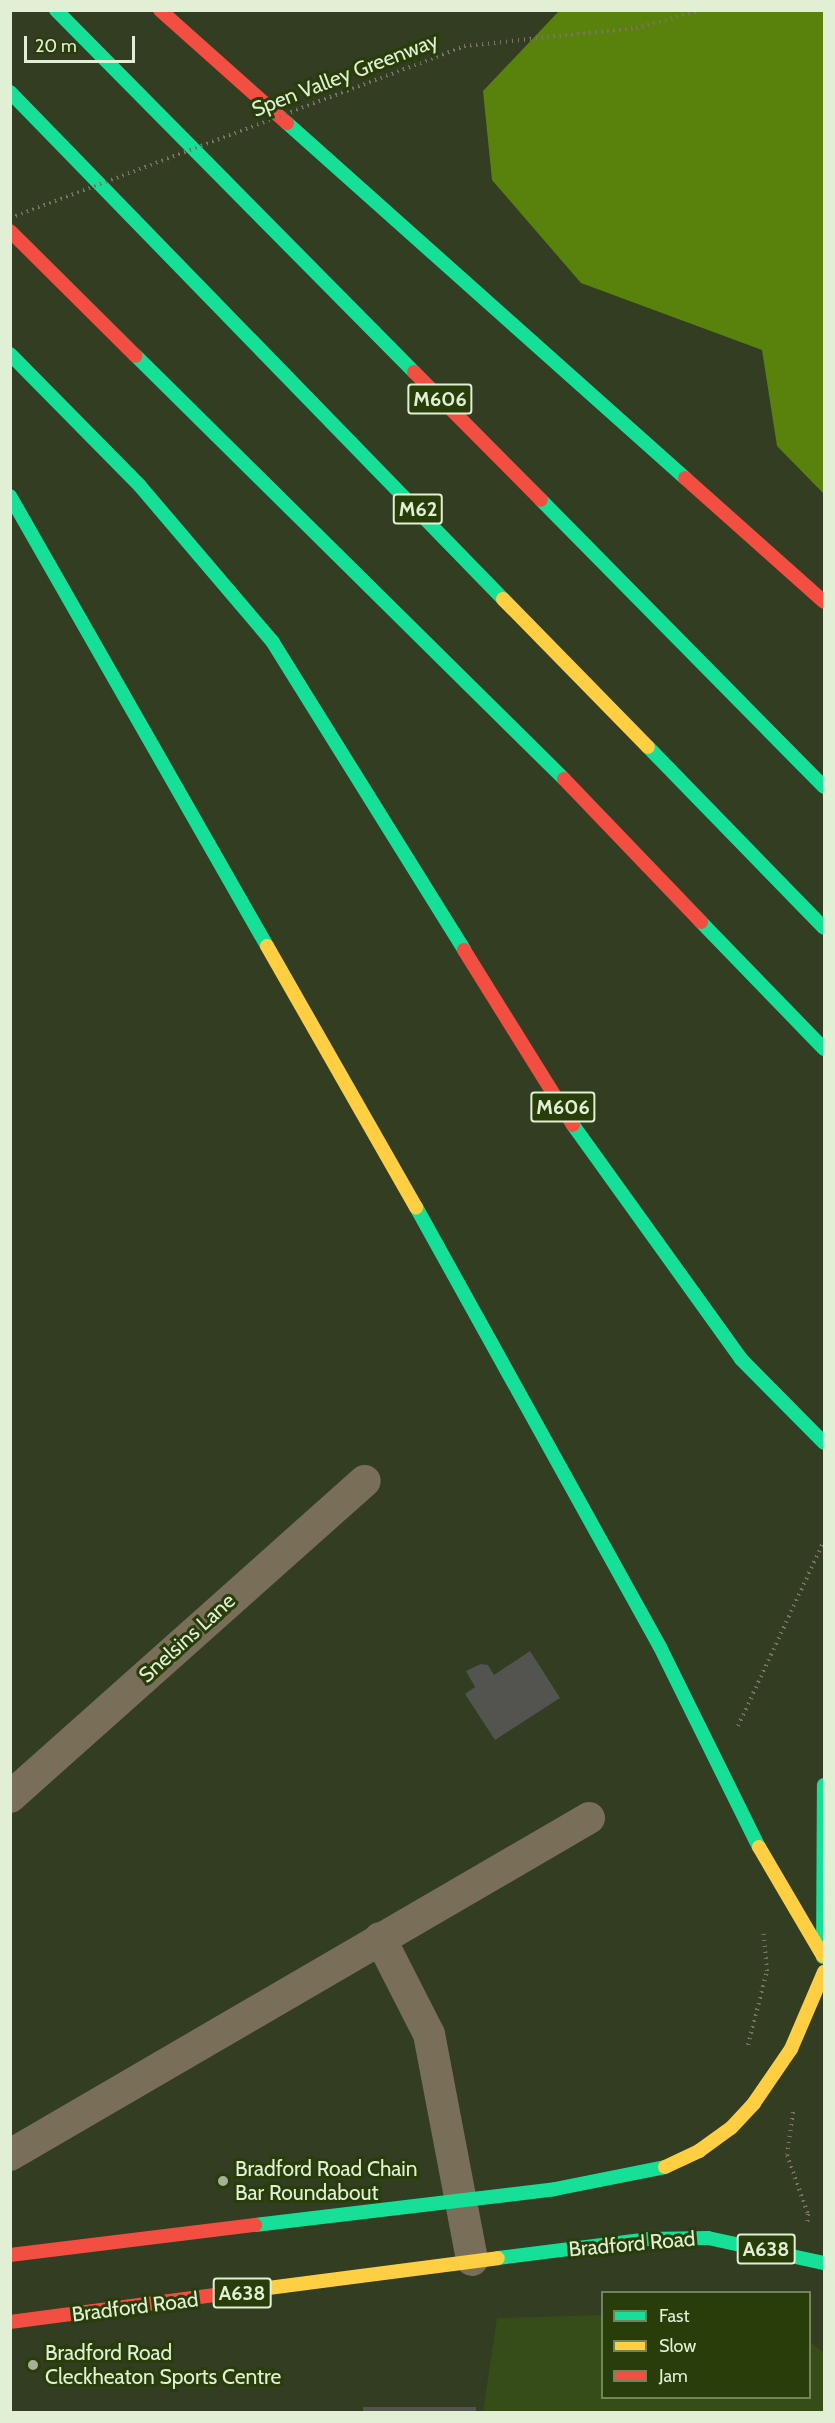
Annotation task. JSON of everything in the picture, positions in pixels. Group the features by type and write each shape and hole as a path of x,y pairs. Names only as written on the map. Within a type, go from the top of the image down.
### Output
{"main road":[{"name":"M606","path":"56,10 825,787"},
{"path":"160,10 825,602"},
{"name":"M62","path":"10,92 825,928"},
{"path":"10,231 534,748 825,1050"},
{"name":"M606","path":"10,354 140,486 272,641 592,1155 741,1359 825,1443"},
{"path":"10,496 200,835 489,1336 660,1647 768,1865 824,1961"},
{"path":"824,1961 825,1785"},
{"path":"10,2255 621,2179 665,2167 699,2151 731,2128 770,2081 811,2007 825,1972"},
{"name":"Bradford Road","path":"10,2322 359,2279 472,2260 648,2239 708,2238 801,2256 825,2263"}],"street":[{"name":"Snelsins Lane","path":"10,1797 365,1481"},
{"path":"10,2155 588,1818"},
{"path":"380,1938 429,2034 463,2200 472,2260"}],"path":[{"name":"Spen Valley Greenway","path":"10,218 465,46 636,28 702,10"},
{"path":"719,1767 825,1541"},
{"path":"762,1919 767,1971 744,2058 794,2102 787,2155 808,2214 801,2256"}],"shaded area":[{"path":"601,2315 601,2399 811,2399 811,2343 824,2353 824,2412 483,2412 497,2318"}],"green space":[{"path":"559,11 824,11 824,494 777,446 762,350 581,283 492,180 483,91"}],"building":[{"path":"530,1651 560,1698 495,1740 465,1694 475,1687 466,1671 481,1664 488,1665 494,1675"},
{"path":"363,2407 476,2407 476,2412 363,2412"}],"traffic: fast":[{"path":"56,10 414,372"},
{"path":"10,92 503,599"},
{"path":"287,123 685,478"},
{"path":"10,354 140,486 272,641 464,950"},
{"path":"136,356 564,779"},
{"path":"10,496 267,946"},
{"path":"541,500 824,787"},
{"path":"648,747 824,928"},
{"path":"701,922 824,1049"},
{"path":"573,1125 741,1359 824,1443"},
{"path":"416,1207 660,1647 759,1847"},
{"path":"823,1957 824,1785"},
{"path":"255,2225 555,2189 665,2167"},
{"path":"498,2258 648,2239 708,2238 824,2263"}],"traffic: slow":[{"path":"503,599 648,747"},
{"path":"267,946 416,1207"},
{"path":"759,1847 823,1956"},
{"path":"665,2167 699,2151 731,2128 754,2103 791,2049 824,1972"},
{"path":"230,2293 498,2258"}],"traffic: jam":[{"path":"160,10 287,123"},
{"path":"10,231 136,356"},
{"path":"414,372 541,500"},
{"path":"685,478 824,602"},
{"path":"564,779 701,922"},
{"path":"464,950 573,1125"},
{"path":"10,2255 255,2225"},
{"path":"10,2322 230,2293"}],"place":[{"name":"Bradford Road Chain Bar Roundabout","path":"223,2181"},
{"name":"Bradford Road Cleckheaton Sports Centre","path":"33,2365"}]}
